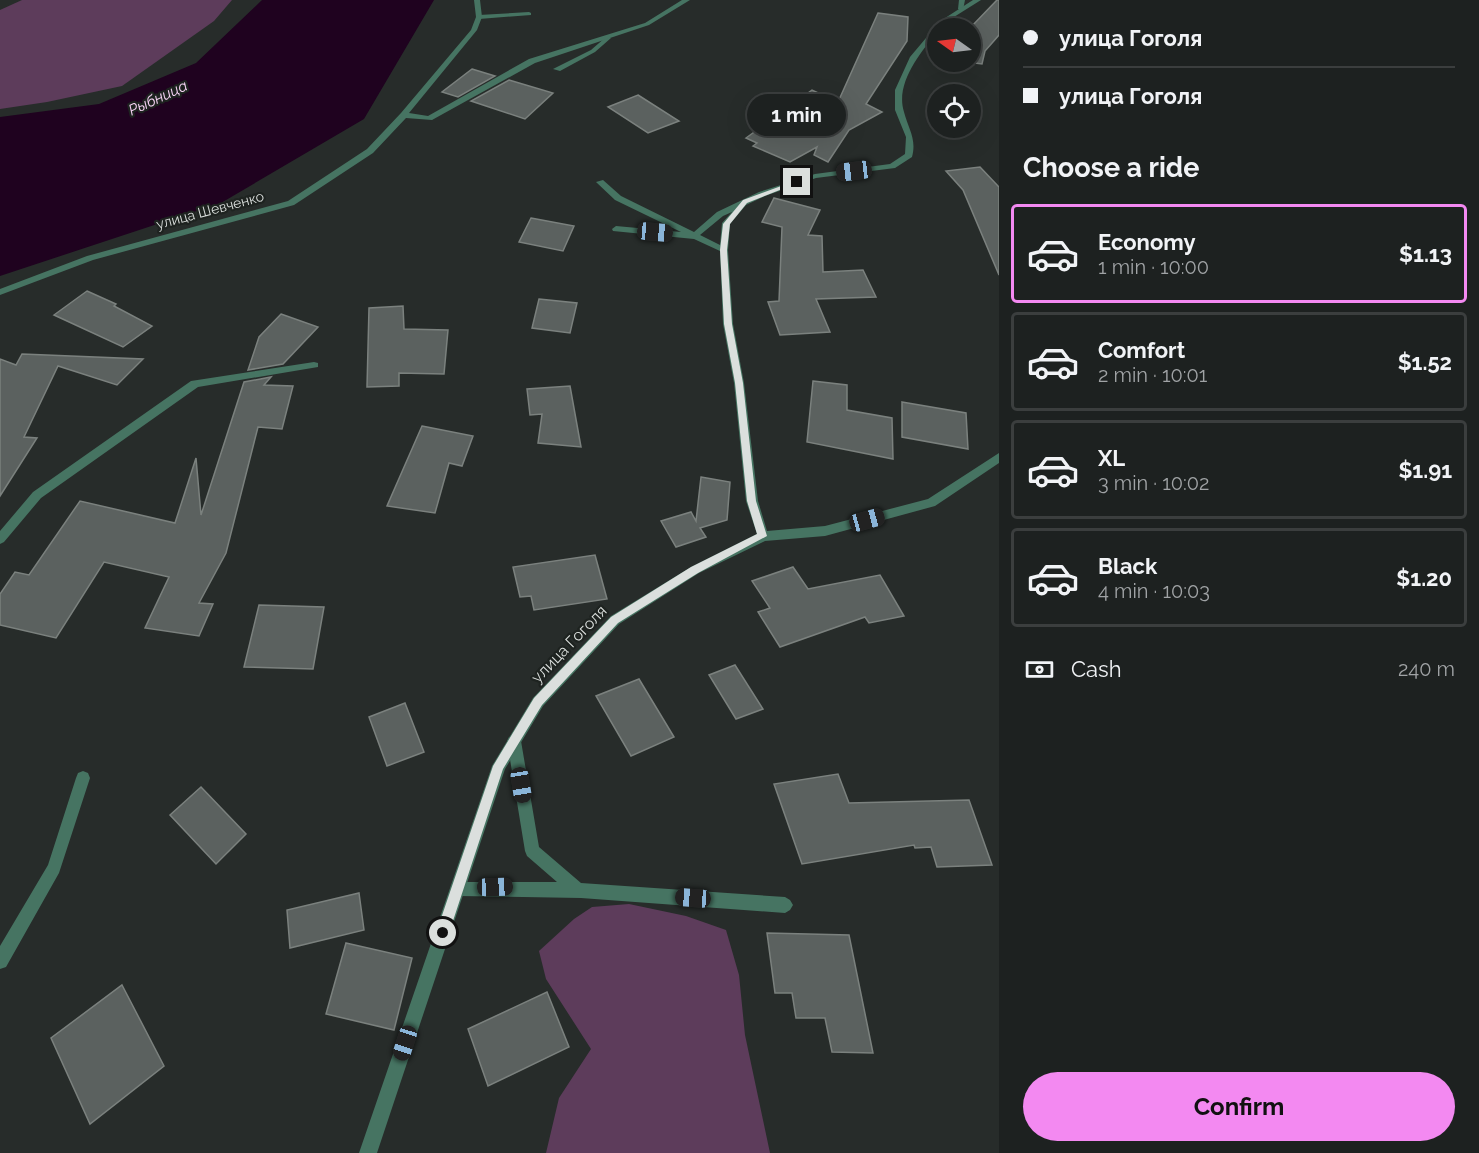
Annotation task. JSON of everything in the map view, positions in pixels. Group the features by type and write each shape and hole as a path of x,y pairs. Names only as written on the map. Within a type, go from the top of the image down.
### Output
{"street":[{"path":"477,0 479,17 529,14"},
{"path":"405,115 429,118 532,60 647,24 685,0"},
{"path":"616,229 694,236 720,214 745,202 815,176 892,166 909,155 910,137 899,110 899,90 914,57 944,21 961,5 978,0"},
{"name":"улица Шевченко","path":"0,292 90,258 291,203 370,151 405,115 474,30 479,17"},
{"path":"556,69 593,51 608,38"},
{"path":"600,182 618,198 724,250"},
{"path":"745,202 726,224 724,250 728,324 739,383 752,501 763,536"},
{"path":"0,539 37,495 195,384 314,365"},
{"name":"улица Гоголя","path":"368,1153 499,766 538,702 615,620 695,570 763,536 825,531 931,502 999,456"},
{"path":"514,741 532,850 577,889"},
{"path":"0,961 54,868 82,778"},
{"path":"458,889 513,887 577,889 785,905"}],"shaded area":[{"path":"22,0 232,0 214,21 122,86 47,102 0,109 0,10"},
{"path":"629,904 686,916 726,930 739,975 745,1035 770,1153 546,1153 559,1098 591,1049 546,979 539,951 574,919 592,907"}],"water":[{"name":"Рыбница","path":"262,0 434,0 364,119 221,203 0,276 0,117 99,104 196,63"}],"building":[{"path":"999,0 999,35 985,51 982,64 981,18"},
{"path":"878,13 908,17 907,41 866,104 882,112 849,130 828,162 814,155 817,147 790,162 753,146 757,143 746,138 812,90 838,102"},
{"path":"472,69 495,76 458,97 442,92"},
{"path":"509,80 553,93 525,119 471,101"},
{"path":"638,95 679,121 648,133 608,107"},
{"path":"980,167 999,187 999,275 963,190 946,171"},
{"path":"774,198 820,210 808,235 822,236 823,272 863,270 876,297 816,299 830,332 780,335 768,302 779,301 782,227 762,222"},
{"path":"531,218 574,226 563,251 519,242"},
{"path":"87,291 116,304 114,306 152,326 123,347 54,315"},
{"path":"539,299 577,303 570,333 532,328"},
{"path":"403,306 404,329 448,330 444,374 399,373 399,386 367,387 369,308"},
{"path":"281,314 318,327 283,364 248,370 259,337"},
{"path":"22,354 143,359 117,385 58,366 24,437 37,438 0,496 0,359 16,365"},
{"path":"271,377 264,385 293,386 282,429 258,427 226,553 199,603 213,604 199,636 145,628 169,577 104,562 56,638 0,625 0,594 15,572 29,575 80,501 175,523 196,458 201,515 244,382"},
{"path":"813,381 847,385 847,410 892,418 893,459 807,442"},
{"path":"570,386 581,447 538,443 542,414 530,415 527,389"},
{"path":"902,402 966,413 968,449 902,437"},
{"path":"422,426 473,436 462,466 449,463 435,513 387,506"},
{"path":"701,477 730,482 727,520 700,528 706,537 676,547 661,521 691,512 696,521"},
{"path":"595,555 607,599 534,610 531,596 520,597 513,567"},
{"path":"793,567 808,589 880,575 904,616 869,623 865,617 780,647 758,612 770,608 752,581"},
{"path":"259,605 324,607 313,669 244,667"},
{"path":"735,665 763,709 736,719 709,675"},
{"path":"639,679 674,737 631,756 596,696"},
{"path":"405,703 424,752 387,766 369,717"},
{"path":"838,774 849,803 969,800 992,865 937,867 931,847 915,848 914,845 802,864 774,784"},
{"path":"201,787 246,834 216,864 170,815"},
{"path":"359,893 364,930 290,948 287,910"},
{"path":"767,933 849,935 873,1053 832,1052 825,1018 796,1018 792,993 775,993"},
{"path":"346,943 412,958 394,1030 326,1014"},
{"path":"122,985 164,1066 90,1124 51,1038"},
{"path":"547,992 569,1047 488,1086 468,1029"}],"route":[{"path":"443,933 499,766 538,702 615,620 695,570 763,536 752,501 739,383 728,324 724,250 726,224 745,202 797,182"}]}
